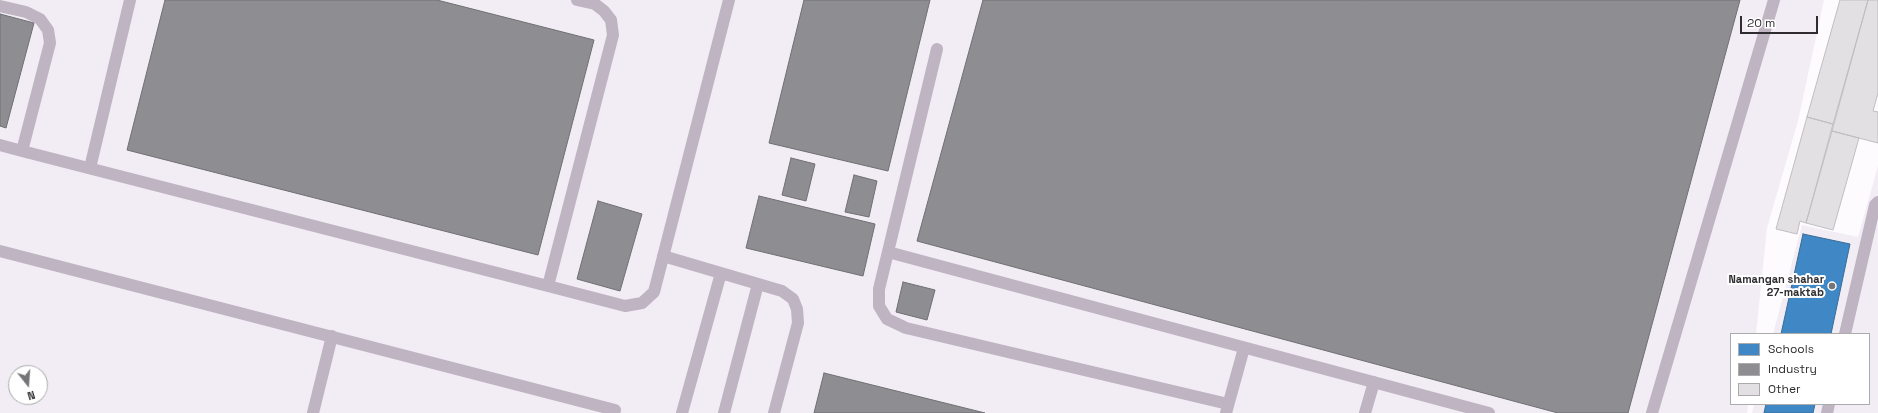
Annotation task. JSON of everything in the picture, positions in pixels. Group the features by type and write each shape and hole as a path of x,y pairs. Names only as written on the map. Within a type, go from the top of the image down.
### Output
{"lane":[{"path":"90,168 130,0"},
{"path":"548,286 612,35 611,20 604,10 594,4 577,0"},
{"path":"0,145 625,306 642,303 654,292 729,0"},
{"path":"1652,413 1774,0"},
{"path":"0,6 26,12 40,18 48,30 50,43 22,151"},
{"path":"937,49 879,289 879,306 887,319 906,328 1227,408 1244,348"},
{"path":"1845,333 1875,205 1878,202"},
{"path":"0,251 616,410"},
{"path":"888,252 1489,413"},
{"path":"663,256 782,291 793,299 797,309 798,323 774,413"},
{"path":"682,413 721,273"},
{"path":"724,413 758,284"},
{"path":"313,413 332,336"},
{"path":"1365,413 1374,382"}],"shaded area":[{"path":"0,0 1824,0 1798,121 1767,228 1756,333 1730,333 1730,405 1748,405 1747,413 0,413"},
{"name":"Namangan shahar 27-maktab","path":"1878,166 1878,413 1752,413 1754,405 1870,405 1870,333 1773,333 1802,225 1858,237"}],"building: Schools":[{"path":"1803,234 1850,244 1831,333 1781,333"},
{"path":"1766,405 1815,405 1813,413 1764,413"}],"building: Industry":[{"path":"165,0 437,0 594,40 538,255 127,150"},
{"path":"804,0 930,0 888,171 769,143"},
{"path":"983,0 1740,0 1628,413 1558,413 917,241"},
{"path":"0,14 34,23 6,128 0,126"},
{"path":"791,158 815,164 806,201 782,195"},
{"path":"854,175 877,181 869,217 845,212"},
{"path":"759,196 875,224 863,276 746,248"},
{"path":"598,201 642,214 620,291 577,279"},
{"path":"903,282 935,290 927,320 896,312"},
{"path":"824,373 985,413 814,413"}],"building: Other":[{"path":"1840,0 1868,0 1833,124 1807,117"},
{"path":"1868,0 1878,0 1878,93 1873,111 1878,112 1878,143 1832,131"},
{"path":"1807,117 1833,124 1806,223 1800,221 1797,234 1776,229"},
{"path":"1832,131 1859,138 1833,230 1806,223"}],"place":[{"name":"Namangan shahar 27-maktab","path":"1832,286"}]}
